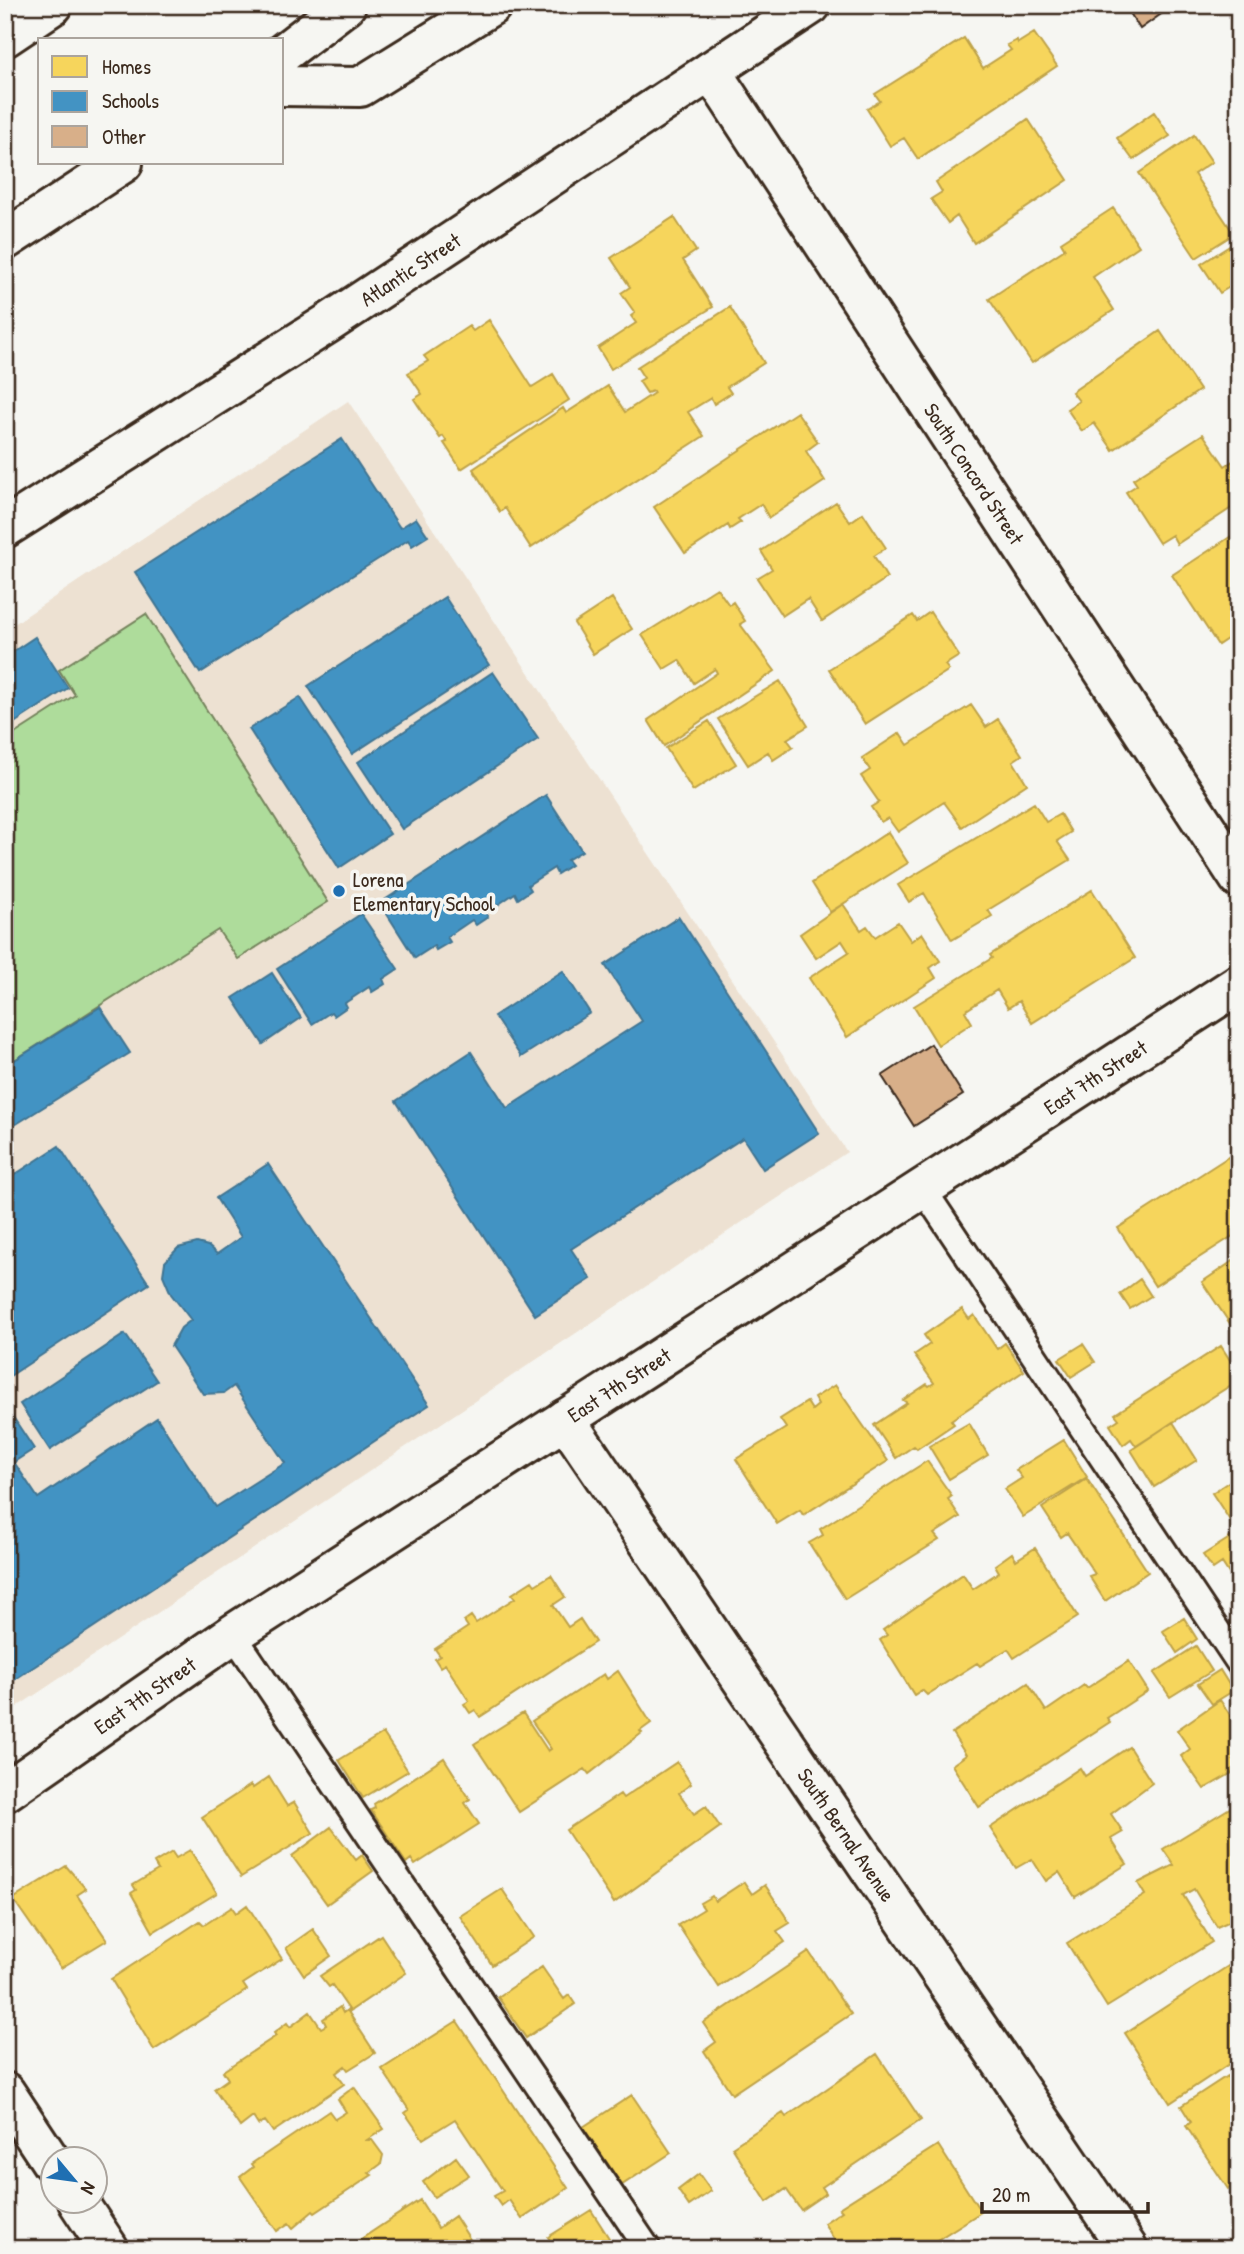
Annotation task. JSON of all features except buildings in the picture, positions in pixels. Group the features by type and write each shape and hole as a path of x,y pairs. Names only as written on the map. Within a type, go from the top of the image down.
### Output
{"main road":[{"path":"5,37 53,5"},
{"path":"284,52 346,5"},
{"path":"284,86 360,87 492,5"},
{"name":"Atlantic Street","path":"5,528 327,324 811,5"},
{"name":"South Concord Street","path":"711,71 1239,878"},
{"path":"5,240 121,164"},
{"name":"East 7th Street","path":"5,1792 233,1634 1239,984"},
{"name":"South Bernal Avenue","path":"565,1419 1129,2249"},
{"path":"5,2092 41,2146"},
{"path":"87,2216 109,2249"}],"lane":[{"path":"923,1189 1239,1662"},
{"path":"233,1634 648,2249"}],"shaded area":[{"name":"Lorena Elementary School","path":"348,401 847,1152 5,1715 5,630"}],"green space":[{"path":"146,614 328,902 238,959 218,930 5,1066 5,740 75,695 59,670"}],"place":[{"name":"Lorena Elementary School","path":"339,891"}]}
